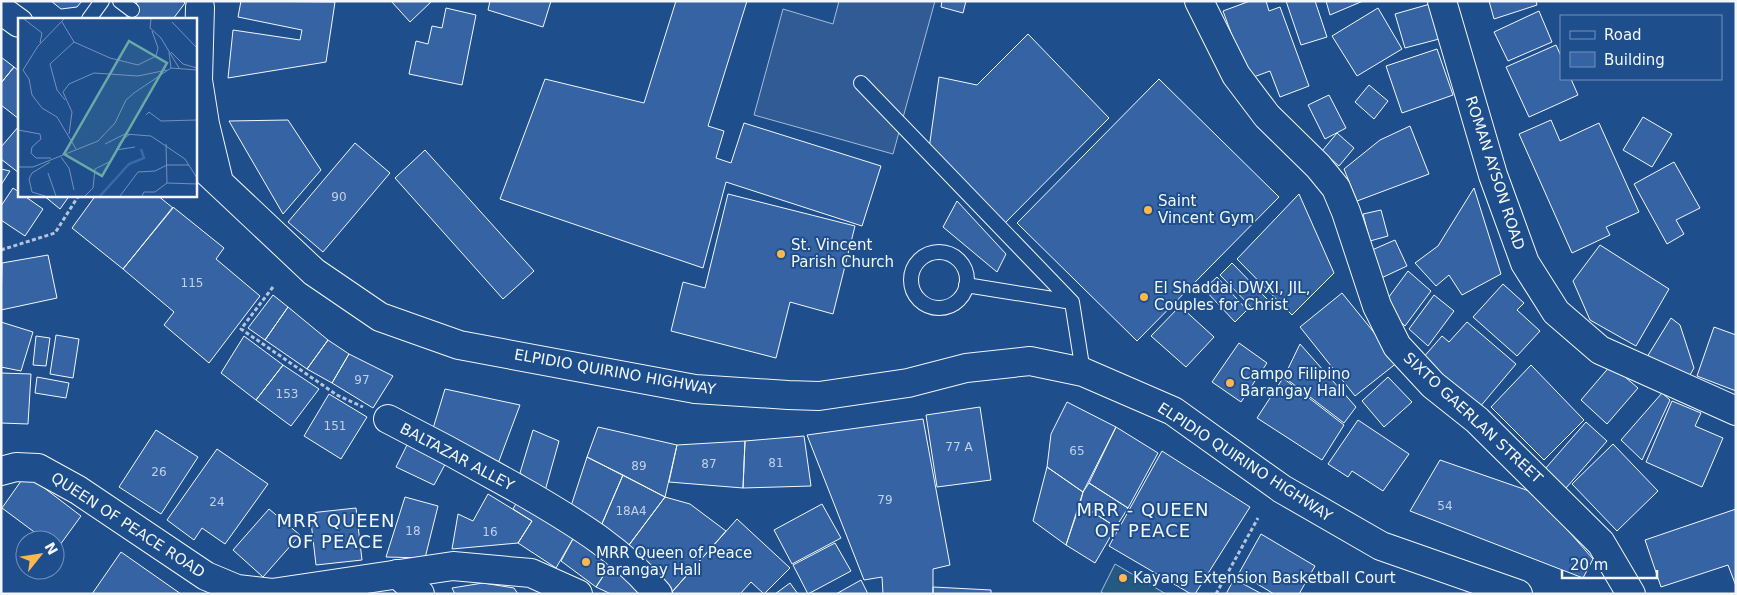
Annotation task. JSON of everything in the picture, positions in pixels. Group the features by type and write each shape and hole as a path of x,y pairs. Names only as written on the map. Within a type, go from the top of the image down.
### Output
{"main road":[{"name":"SIXTO GAERLAN STREET","path":"1199,1 1236,75 1267,116 1318,166 1336,188 1346,212 1377,306 1396,346 1433,385 1477,420 1601,543 1631,594"},
{"name":"ROMAN AYSON ROAD","path":"1442,1 1493,175 1515,237 1525,263 1556,312 1600,350 1736,411"},
{"path":"200,7 198,80 205,124 219,182"},
{"path":"1,10 18,22"},
{"name":"ELPIDIO QUIRINO HIGHWAY","path":"196,161 314,272 331,284 380,317 459,345 695,389 788,395 819,396 908,383 966,368 1030,362 1083,372 1172,411 1282,489 1381,546 1518,594"},
{"name":"BALTAZAR ALLEY","path":"388,419 491,473 609,546 646,579 658,594"},
{"name":"QUEEN OF PEACE ROAD","path":"1,471 16,466 38,468 78,490 206,576 237,589 272,593 453,566 530,573 578,594"},
{"path":"397,574 420,594"}],"lane":[{"path":"90,18 102,1"},
{"path":"120,1 132,10"},
{"path":"861,83 1072,302 1083,372"},
{"path":"936,252 944,253 952,256 964,268 967,277 966,285 963,294 957,301 939,308 922,302 915,294 912,276 920,260 936,252"},
{"path":"966,285 1072,302"}],"path":[{"path":"1,250 55,234 78,196"},
{"name":"BALTAZAR ALLEY","path":"273,287 241,329 337,395 388,419"},
{"path":"1216,594 1258,518"}],"shaded area":[{"path":"839,1 935,1 893,154 754,115 783,9 833,24"},
{"name":"Kayang Extension Basketball Court","path":"1115,564 1166,594 1104,594 1101,592"}],"building":[{"path":"51,1 82,1 77,7 61,9"},
{"path":"138,1 183,1 185,3 174,18 126,18"},
{"path":"241,1 335,2 326,62 228,78 233,30 300,40 302,30 238,17"},
{"path":"391,1 432,1 410,22"},
{"path":"490,1 551,1 543,27 488,10"},
{"path":"676,1 747,1 708,126 724,131 716,158 731,163 744,123 881,166 862,226 726,182 703,268 500,199 545,79 644,103"},
{"path":"942,1 966,1 963,13 941,7"},
{"path":"1250,1 1266,1 1269,11 1280,7 1309,86 1280,97 1270,71 1248,79 1223,11"},
{"path":"1286,1 1315,1 1327,37 1301,45"},
{"path":"1326,1 1363,1 1330,15"},
{"path":"1489,1 1536,1 1537,5 1494,19"},
{"path":"1430,4 1439,39 1405,48 1395,14"},
{"path":"446,8 476,15 462,85 409,74 416,41 428,44 432,26 442,28"},
{"path":"1378,8 1402,49 1357,76 1332,36"},
{"path":"1539,11 1552,42 1508,61 1494,32"},
{"path":"1028,34 1109,118 1004,224 929,149 939,77 977,85"},
{"path":"1556,45 1560,54 1560,80 1571,80 1578,95 1529,117 1506,67"},
{"path":"1437,49 1453,95 1402,113 1386,66"},
{"path":"1,57 14,67 1,83"},
{"path":"14,67 18,70 18,118 1,105 1,83"},
{"name":"Saint Vincent Gym","path":"1159,79 1279,197 1137,341 1017,223"},
{"path":"1369,85 1388,101 1374,119 1355,102"},
{"path":"1329,95 1346,128 1325,139 1308,105"},
{"path":"1643,117 1672,134 1652,167 1623,150"},
{"path":"288,120 321,170 283,214 229,121"},
{"path":"1551,120 1560,141 1599,123 1639,212 1606,227 1610,235 1572,253 1519,134"},
{"path":"1410,126 1429,174 1357,201 1344,169 1380,140"},
{"path":"18,127 18,172 1,159 1,147"},
{"path":"1337,133 1354,148 1339,166 1322,151"},
{"path":"355,143 390,173 323,252 288,222"},
{"path":"425,150 534,271 503,299 395,178"},
{"path":"1674,162 1700,208 1676,220 1684,234 1667,244 1634,184"},
{"path":"1,169 10,171 1,185"},
{"path":"13,188 18,191 18,196 24,196 43,209 25,236 1,220 1,206"},
{"path":"1474,188 1501,274 1462,295 1449,275 1436,286 1415,263 1438,246"},
{"name":"St. Vincent Parish Church","path":"728,194 855,226 833,314 790,302 776,358 671,331 683,282 705,288"},
{"path":"1299,194 1334,273 1292,315 1237,259"},
{"path":"44,196 69,196 60,209"},
{"path":"95,196 158,196 173,208 123,269 72,228"},
{"path":"957,201 1006,254 997,272 943,227"},
{"path":"173,207 224,248 216,259 260,296 209,363 164,325 174,312 123,269"},
{"path":"1381,210 1388,236 1370,241 1363,214"},
{"path":"1395,240 1407,266 1377,280 1372,250"},
{"path":"1600,245 1669,289 1636,346 1590,320 1573,281"},
{"path":"48,255 57,298 1,310 2,263"},
{"path":"1232,263 1268,300 1256,312 1220,275"},
{"path":"1408,271 1431,291 1405,326 1383,305"},
{"path":"1217,277 1247,310 1235,322 1204,289"},
{"path":"1503,284 1524,303 1517,310 1540,331 1517,356 1473,317"},
{"path":"1342,293 1398,362 1355,396 1300,327"},
{"path":"273,295 288,307 265,340 248,328"},
{"path":"1434,295 1454,311 1428,346 1409,329"},
{"path":"1180,306 1214,337 1186,367 1151,336"},
{"path":"288,307 328,340 307,369 265,340"},
{"path":"1671,318 1680,325 1694,368 1687,380 1647,357"},
{"path":"1,322 33,332 21,371 1,367"},
{"path":"1467,322 1516,364 1479,408 1422,359 1442,336 1449,342"},
{"path":"1714,327 1736,335 1736,391 1697,376"},
{"path":"56,335 79,339 73,378 50,374"},
{"path":"36,336 50,338 46,366 33,365"},
{"path":"244,336 283,365 256,400 221,373"},
{"path":"328,340 349,354 332,383 307,369"},
{"path":"1239,343 1267,363 1241,402 1212,382"},
{"path":"1300,344 1356,407 1344,423 1284,377"},
{"path":"349,354 393,376 373,408 332,383"},
{"path":"283,365 319,389 291,426 256,400"},
{"path":"1531,365 1584,420 1544,460 1491,407"},
{"path":"1611,365 1638,388 1607,424 1581,400"},
{"path":"1,373 31,374 28,424 1,423"},
{"path":"37,377 69,383 66,398 35,393"},
{"path":"1388,377 1412,402 1384,427 1362,401"},
{"path":"1283,378 1344,425 1322,460 1257,418"},
{"path":"445,389 520,405 496,469 431,435"},
{"path":"1662,393 1670,400 1642,460 1621,440"},
{"path":"329,394 367,417 341,459 304,436"},
{"path":"1672,401 1701,413 1695,426 1723,438 1702,487 1646,462"},
{"path":"1067,402 1116,427 1083,492 1047,467 1051,434"},
{"path":"980,407 991,480 937,487 926,415"},
{"path":"923,419 950,565 933,569 933,594 883,594 882,577 864,580 807,435"},
{"path":"1358,420 1409,454 1383,491 1352,471 1348,477 1328,464"},
{"path":"1586,422 1607,441 1566,488 1545,469"},
{"path":"598,427 677,445 665,497 587,457"},
{"path":"1116,427 1158,453 1128,508 1089,483"},
{"path":"156,430 198,457 161,514 119,487"},
{"path":"533,430 559,441 545,491 520,473"},
{"path":"804,436 811,486 743,488 745,441"},
{"path":"410,439 449,457 434,485 396,467"},
{"path":"745,441 743,488 669,482 677,445"},
{"path":"1613,444 1658,491 1617,531 1572,484"},
{"path":"217,449 268,484 225,544 202,528 194,540 167,520"},
{"path":"1162,451 1250,507 1195,594 1191,594 1109,546"},
{"path":"587,457 623,475 601,526 570,509"},
{"path":"1440,460 1535,493 1593,559 1583,578 1410,511"},
{"path":"1047,467 1083,492 1066,545 1033,521"},
{"path":"26,474 81,516 65,538 65,530 32,530 2,508"},
{"path":"623,475 665,497 629,545 601,526"},
{"path":"1089,483 1128,508 1116,527 1080,504 1083,492"},
{"path":"488,494 532,521 518,543 452,549 458,514 473,521"},
{"path":"405,497 438,506 425,558 386,557"},
{"path":"665,497 690,504 726,531 672,592 629,545"},
{"path":"519,498 574,537 556,568 518,543 532,521 513,509"},
{"path":"822,504 841,538 792,564 774,530"},
{"path":"1080,504 1116,527 1095,563 1066,545"},
{"path":"356,508 362,560 316,565 310,513"},
{"path":"269,509 300,535 263,577 233,550"},
{"path":"1736,509 1736,586 1728,565 1661,587 1645,540"},
{"path":"737,519 790,568 764,594 751,582 740,594 673,594 672,592"},
{"path":"1261,534 1315,566 1299,594 1274,594 1239,573"},
{"path":"574,537 611,564 596,587 561,561"},
{"path":"835,543 851,571 808,594 793,565"},
{"path":"121,552 181,594 92,594"},
{"path":"611,564 642,588 638,594 611,594 596,587"},
{"path":"1234,579 1262,594 1226,594"},
{"path":"861,580 868,594 836,594"},
{"path":"483,583 514,588 518,594 455,594 452,588"},
{"path":"790,583 798,594 775,594"},
{"path":"933,587 991,590 991,594 933,594"}],"place":[{"name":"Saint Vincent Gym","path":"1148,210"},
{"name":"St. Vincent Parish Church","path":"781,254"},
{"name":"El Shaddai DWXI, JIL, Couples for Christ","path":"1144,297"},
{"name":"Campo Filipino Barangay Hall","path":"1230,383"},
{"name":"MRR Queen of Peace Barangay Hall","path":"586,562"},
{"name":"Kayang Extension Basketball Court","path":"1123,578"}],"district":[{"name":"MRR - QUEEN OF PEACE","path":"1143,520"},
{"name":"MRR QUEEN OF PEACE","path":"336,531"}]}
